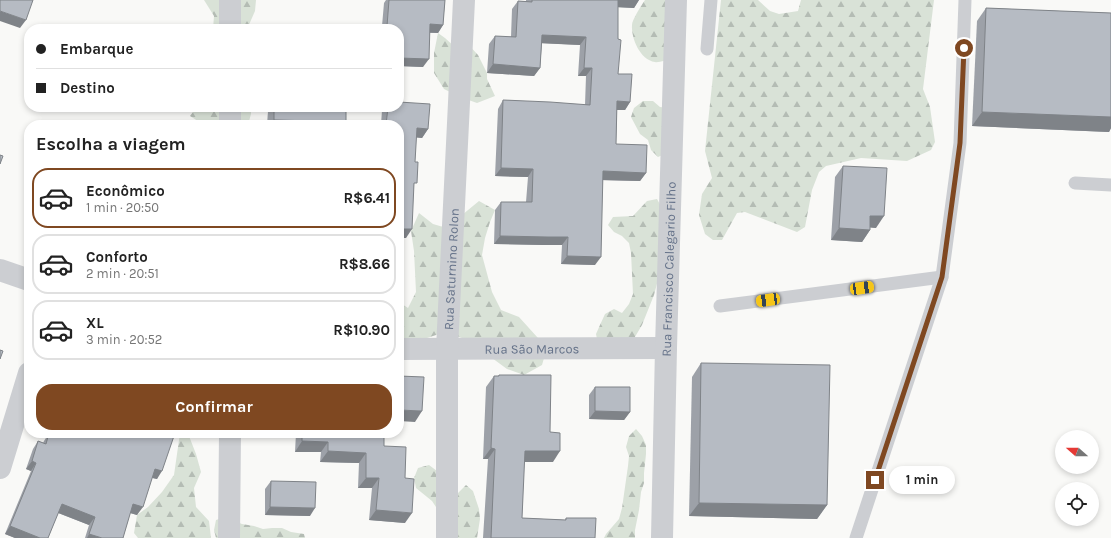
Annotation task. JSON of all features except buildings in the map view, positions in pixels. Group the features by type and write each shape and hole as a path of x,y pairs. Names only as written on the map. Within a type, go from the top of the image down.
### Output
{"street":[{"path":"230,0 230,24"},
{"name":"Rua Saturnino Rolon","path":"447,538 447,349 464,0"},
{"name":"Rua Francisco Calegario Filho","path":"662,538 676,0"},
{"path":"0,270 24,278"},
{"name":"Rua São Marcos","path":"404,349 666,348"},
{"path":"0,468 24,389"},
{"path":"228,538 230,438"}],"lane":[{"path":"707,49 711,0"},
{"path":"856,538 942,277 960,143 965,0"},
{"path":"1076,183 1111,185"},
{"path":"720,306 942,277"}],"green space":[{"path":"204,0 256,0 255,11 249,24 213,24 214,16"},
{"path":"645,0 671,0 664,61 656,62 645,57 638,48 633,36 632,23"},
{"path":"721,0 758,0 770,11 779,14 798,11 801,0 934,0 923,89 930,107 935,142 931,150 907,161 861,158 826,166 819,172 812,190 805,227 797,232 745,212 737,213 722,240 713,240 705,234 699,215 702,194 712,178 705,151"},
{"path":"438,33 458,50 466,42 478,55 487,73 487,79 495,96 477,103 444,89 434,73 434,53"},
{"path":"643,101 653,101 660,107 669,108 667,153 658,157 651,150 648,140 640,134 631,117 634,108"},
{"path":"193,112 251,112 249,120 196,120 190,116"},
{"path":"657,199 662,208 659,276 654,295 642,325 632,342 598,344 596,334 605,314 614,309 622,313 629,304 633,294 631,253 629,243 622,236 614,232 608,225 613,217 633,216 647,201"},
{"path":"479,201 495,210 485,238 482,255 492,292 501,310 519,317 547,348 542,365 524,375 507,369 462,338 445,332 427,338 404,351 404,305 408,308 416,292 414,251 411,231 419,213 433,224 450,229 462,215"},
{"path":"636,429 642,436 646,445 646,454 644,483 641,492 635,538 604,538 619,519 622,508 629,456 626,447 629,436"},
{"path":"179,438 190,438 201,472 194,488 196,507 209,521 211,538 138,538 134,533 137,515 148,507 162,492 174,475"},
{"path":"429,465 437,471 457,494 466,485 473,491 479,509 480,519 477,538 439,538 438,510 432,501 416,488 414,478 418,468"},
{"path":"225,517 242,524 263,529 282,528 291,532 304,534 305,538 216,538 214,530 216,520"}],"route":[{"path":"875,480 942,277 960,143 964,48"}]}
